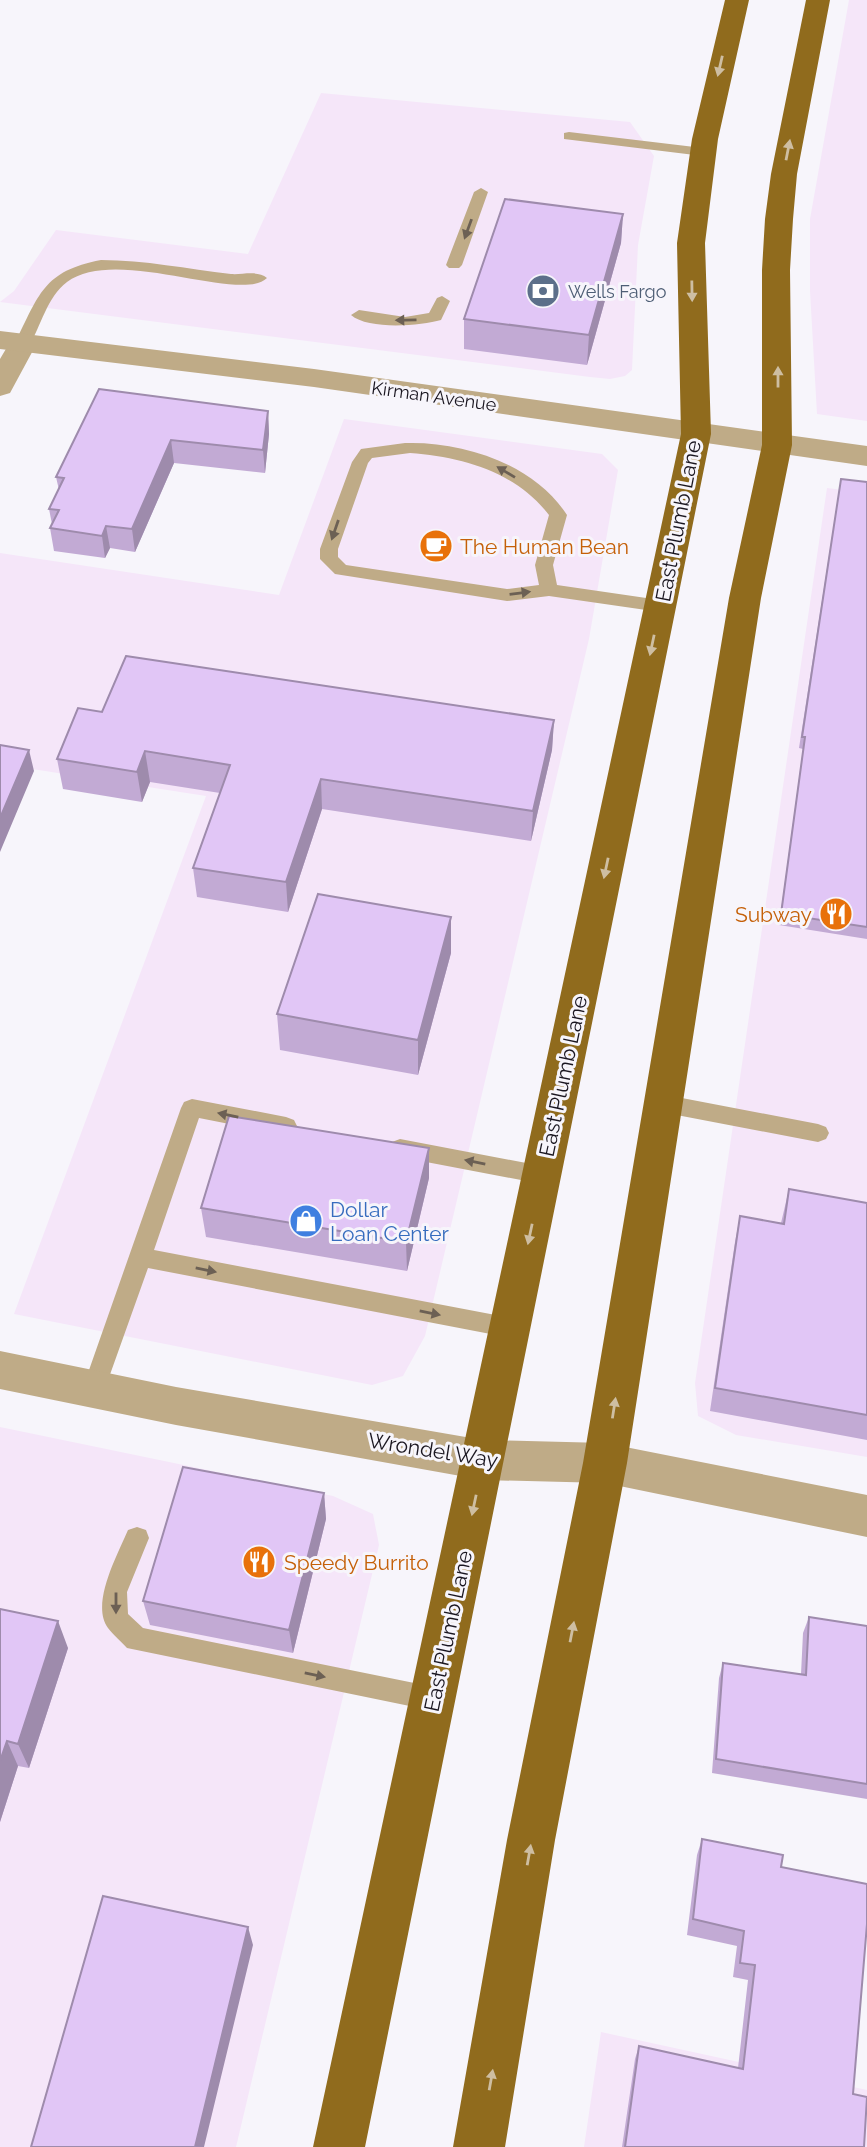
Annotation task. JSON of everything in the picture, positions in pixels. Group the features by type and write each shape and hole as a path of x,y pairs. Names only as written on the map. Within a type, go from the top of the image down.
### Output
{"main road":[{"name":"East Plumb Lane","path":"339,2147 696,434 691,243 703,152 737,0"},
{"path":"479,2147 531,1840 605,1464 661,1103 745,598 777,445 776,270 779,219 784,174 818,0"}],"street":[{"name":"Kirman Avenue","path":"11,341 314,378 867,456"},
{"path":"0,387 11,341"},
{"name":"Wrondel Way","path":"0,1370 94,1390 483,1460 605,1464 867,1516"}],"lane":[{"path":"569,136 703,152"},
{"path":"454,265 481,192"},
{"path":"11,341 61,278 86,264 259,278"},
{"path":"359,315 405,322 435,317 442,301"},
{"path":"549,590 544,565 558,515 548,499 496,466 461,456 409,448 367,453 360,462 329,549 329,559 341,570 507,595 549,590 660,606"},
{"path":"661,1103 818,1133"},
{"path":"94,1390 192,1108 313,1131"},
{"path":"381,1144 542,1175"},
{"path":"139,1257 511,1328"},
{"path":"136,1538 115,1592 116,1619 136,1639 434,1699"}],"shaded area":[{"path":"849,0 867,0 867,421 817,414 810,291 810,219"},
{"path":"321,93 630,122 654,156 638,245 632,370 625,376 610,379 590,377 0,302 14,291 56,230 248,254"},
{"path":"344,419 602,454 618,470 589,639 425,1336 403,1376 372,1385 14,1314 206,796 0,764 0,553 279,595"},
{"path":"827,488 867,493 867,1457 736,1435 698,1416 695,1383"},
{"path":"0,1427 333,1496 373,1514 379,1545 236,2147 0,2147"},
{"path":"601,2032 867,2090 867,2147 584,2147"}],"building":[{"path":"505,199 623,214 589,335 464,319"},
{"path":"99,389 268,411 263,450 171,440 132,529 106,526 102,536 50,528 59,510 49,509 64,478 56,477"},
{"path":"841,479 867,482 867,927 781,914 805,737 802,737"},
{"path":"126,656 554,720 533,811 321,779 286,882 193,868 230,765 145,751 137,772 57,759 78,708 102,712"},
{"path":"0,745 29,750 0,818"},
{"path":"318,894 451,917 418,1040 277,1014"},
{"path":"229,1116 429,1148 406,1242 201,1208"},
{"path":"789,1189 867,1203 867,1415 715,1388 740,1216 784,1224"},
{"path":"183,1467 324,1493 289,1630 143,1601"},
{"path":"0,1609 58,1621 18,1744 7,1741 0,1761"},
{"path":"809,1617 867,1626 867,1784 716,1759 723,1663 806,1675"},
{"path":"702,1839 783,1855 781,1867 867,1884 867,1924 853,2094 867,2097 864,2147 625,2147 639,2046 743,2069 755,1965 740,1963 744,1931 693,1919"},
{"path":"103,1896 248,1927 195,2147 31,2147"}],"place":[{"name":"Wells Fargo","path":"543,291"},
{"name":"The Human Bean","path":"436,546"},
{"name":"Subway","path":"836,914"},
{"name":"Dollar Loan Center","path":"306,1221"},
{"name":"Speedy Burrito","path":"259,1562"}]}
